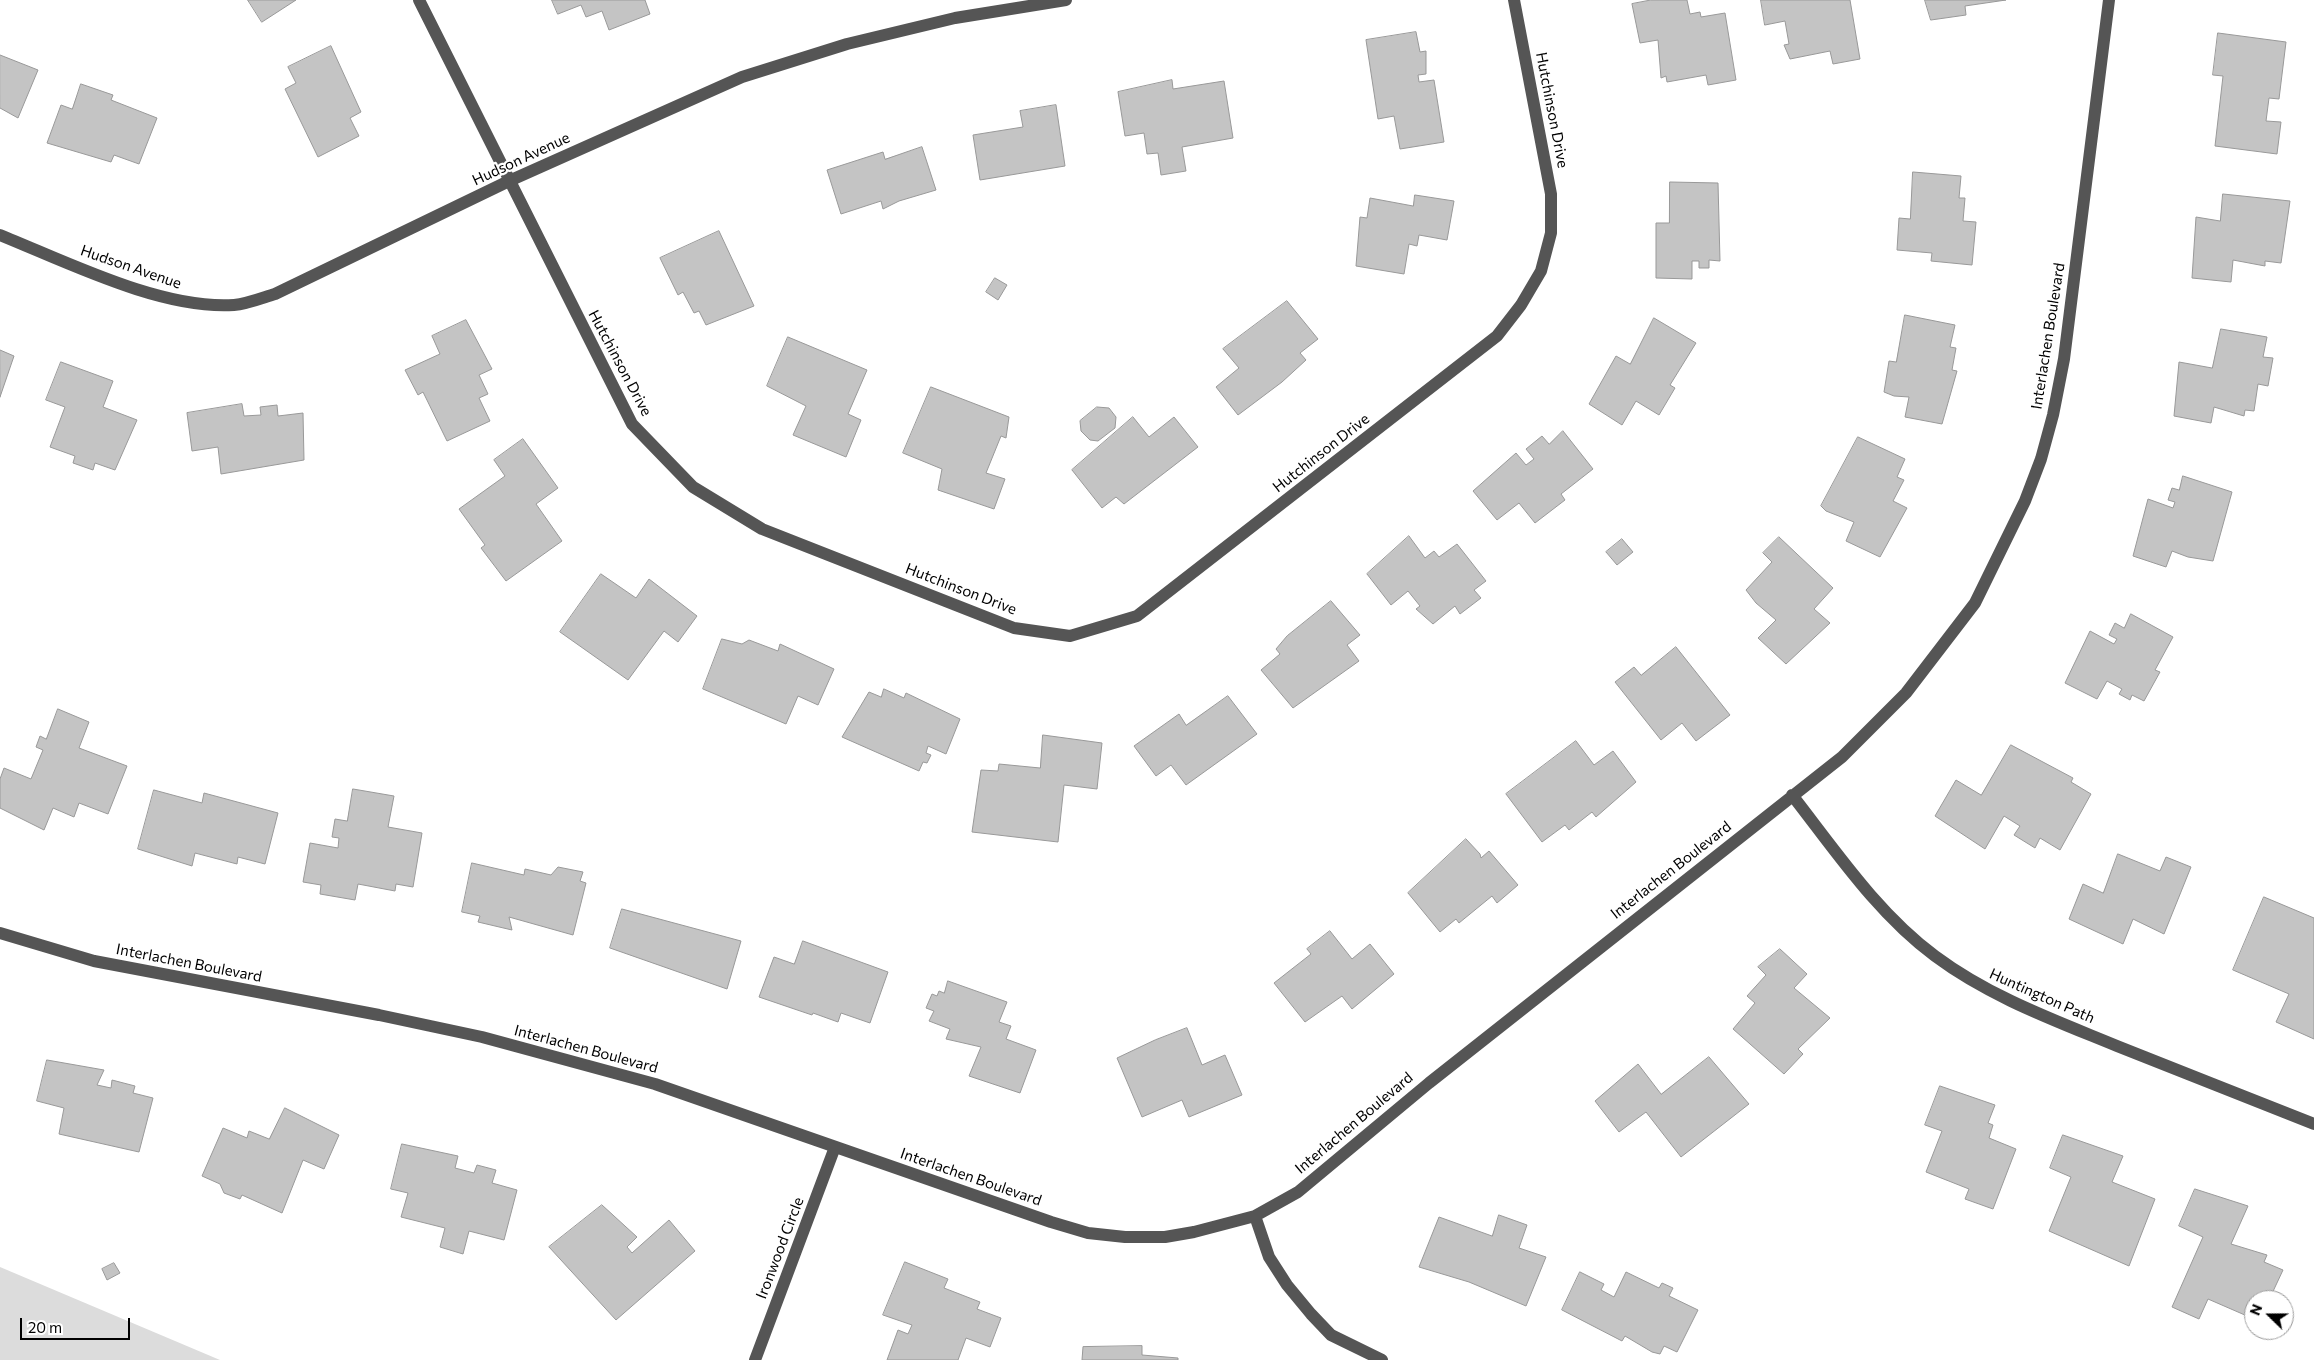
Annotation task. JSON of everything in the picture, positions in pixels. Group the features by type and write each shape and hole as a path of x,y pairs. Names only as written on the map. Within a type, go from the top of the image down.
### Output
{"street":[{"name":"Hutchinson Drive","path":"419,0 508,181 632,424 693,487 762,529 1014,628 1070,636 1137,616 1497,336 1521,305 1541,271 1551,233 1551,194 1514,0"},
{"name":"Hudson Avenue","path":"0,235 136,289 190,304 235,305 275,294 508,181 742,78 856,42 954,18 1066,0"},
{"name":"Interlachen Boulevard","path":"0,934 94,961 379,1015 482,1037 655,1084 1051,1222 1088,1233 1125,1237 1165,1237 1194,1232 1255,1216 1298,1192 1428,1083 1842,757 1906,693 1975,603 2024,501 2041,459 2053,415 2064,359 2109,0"},
{"name":"Huntington Path","path":"1792,795 1866,889 1893,918 1934,955 1980,986 2032,1012 2314,1124"},
{"name":"Ironwood Circle","path":"756,1360 835,1147"},
{"path":"1255,1216 1269,1258 1286,1285 1311,1314 1331,1335 1382,1360"}],"shaded area":[{"path":"0,1267 220,1360 0,1360"}],"building":[{"path":"248,0 296,0 262,22"},
{"path":"552,0 645,0 650,14 609,30 602,11 586,17 581,5 558,14"},
{"path":"1651,0 1687,0 1690,14 1700,12 1701,17 1725,13 1736,80 1708,85 1706,75 1667,82 1666,76 1661,78 1658,40 1640,43 1632,4"},
{"path":"1761,0 1850,0 1860,59 1833,64 1830,51 1790,59 1784,45 1789,44 1785,21 1765,25"},
{"path":"1925,0 2006,0 1965,6 1966,15 1931,20"},
{"path":"1416,32 1420,52 1426,51 1426,74 1418,75 1419,82 1434,80 1444,142 1400,149 1394,116 1378,119 1366,40"},
{"path":"2218,33 2286,42 2279,99 2269,98 2266,121 2281,122 2277,154 2215,146 2223,76 2213,75"},
{"path":"331,46 361,112 350,118 359,136 318,157 285,89 296,83 288,67"},
{"path":"0,55 38,70 18,118 0,108"},
{"path":"1172,80 1173,89 1224,81 1233,138 1182,147 1186,171 1161,175 1158,153 1147,154 1144,133 1125,136 1118,92"},
{"path":"81,84 113,95 111,100 157,118 139,164 114,155 111,162 47,143 61,105 72,109"},
{"path":"1056,105 1065,166 980,180 973,135 1023,127 1020,111"},
{"path":"922,147 936,190 899,201 883,209 881,201 841,214 827,170 883,152 885,159"},
{"path":"1913,172 1961,176 1959,198 1965,198 1963,221 1976,222 1972,265 1931,261 1932,253 1897,250 1899,218 1910,219"},
{"path":"1670,182 1718,183 1720,261 1709,260 1709,268 1699,268 1699,261 1692,261 1692,279 1656,278 1656,223 1669,223"},
{"path":"2223,194 2290,201 2281,263 2265,261 2265,266 2233,260 2231,282 2192,278 2196,217 2220,221"},
{"path":"1415,195 1454,201 1447,240 1419,235 1417,246 1409,244 1404,274 1356,266 1360,217 1367,218 1370,198 1413,206"},
{"path":"719,231 754,306 706,325 699,311 694,313 683,292 678,295 660,258"},
{"path":"995,278 1007,285 998,300 986,292"},
{"path":"1287,301 1318,339 1300,353 1306,360 1282,382 1238,415 1216,387 1239,368 1223,349"},
{"path":"1905,315 1955,325 1950,347 1956,348 1952,370 1957,371 1942,424 1905,417 1909,397 1894,396 1884,392 1889,361 1896,362"},
{"path":"1654,318 1696,343 1670,385 1675,388 1659,415 1636,401 1622,425 1589,404 1616,356 1630,364"},
{"path":"466,320 492,369 479,375 488,394 479,398 490,421 447,441 423,392 418,395 405,370 440,354 432,336"},
{"path":"2221,329 2267,337 2263,357 2273,358 2268,386 2258,384 2254,411 2245,410 2244,416 2214,407 2211,423 2174,416 2179,362 2212,368"},
{"path":"788,337 867,370 848,414 861,420 846,457 793,435 806,406 767,386"},
{"path":"0,350 14,356 0,397"},
{"path":"61,362 113,381 103,407 137,420 115,470 95,463 93,470 73,463 75,456 50,447 65,407 46,400"},
{"path":"931,387 1009,417 1006,438 1001,436 986,473 1005,479 994,509 938,490 942,469 903,453"},
{"path":"242,404 244,416 261,415 260,407 277,405 278,416 303,413 304,460 221,474 218,447 192,451 187,413"},
{"path":"1097,407 1109,408 1116,417 1115,428 1098,441 1090,440 1081,431 1080,421"},
{"path":"1133,417 1149,437 1174,417 1198,447 1124,504 1116,497 1102,508 1072,470"},
{"path":"1563,431 1593,469 1561,494 1565,500 1535,523 1519,503 1497,520 1473,491 1516,453 1526,465 1534,459 1526,449 1542,436 1549,444"},
{"path":"1858,437 1905,459 1897,477 1904,480 1893,501 1907,508 1880,557 1846,541 1854,522 1826,511 1821,506"},
{"path":"523,439 558,488 536,504 562,541 506,581 481,548 485,545 459,509 505,476 494,460"},
{"path":"2183,476 2232,492 2213,561 2188,557 2172,551 2166,567 2133,556 2148,499 2173,508 2175,502 2168,500 2172,488 2179,490"},
{"path":"1409,536 1425,558 1434,551 1439,557 1457,544 1486,581 1474,590 1481,598 1460,614 1455,606 1433,624 1416,609 1420,606 1408,591 1391,605 1367,574"},
{"path":"1779,537 1833,588 1814,609 1830,623 1786,664 1758,638 1776,620 1756,603 1746,590 1772,562 1763,553"},
{"path":"1622,539 1633,552 1617,565 1606,552"},
{"path":"601,574 636,598 649,579 697,616 678,642 664,631 628,680 560,632"},
{"path":"1331,601 1360,635 1347,645 1359,661 1293,708 1261,670 1280,654 1276,649 1287,636"},
{"path":"2131,614 2173,637 2155,670 2160,672 2144,701 2132,695 2130,700 2119,694 2122,689 2107,681 2097,699 2065,683 2090,631 2114,644 2117,639 2109,635 2115,623 2124,628"},
{"path":"722,639 742,644 749,640 778,651 780,644 834,669 818,705 798,696 786,724 703,689"},
{"path":"1676,647 1730,715 1696,741 1682,723 1661,740 1615,682 1634,667 1641,675"},
{"path":"884,689 904,698 906,693 960,719 946,754 928,746 926,753 931,755 927,763 923,762 919,771 842,737 869,692 881,697"},
{"path":"1228,696 1257,734 1186,785 1171,765 1156,776 1134,746 1179,714 1186,725"},
{"path":"58,709 89,722 79,748 127,766 108,814 79,803 74,817 53,808 44,830 0,808 0,779 4,768 31,779 43,750 36,747 40,736 46,739"},
{"path":"1043,735 1102,743 1097,789 1064,785 1058,842 972,832 981,770 998,771 999,764 1040,768"},
{"path":"1576,741 1594,765 1613,751 1636,782 1596,817 1592,812 1569,830 1565,825 1542,842 1506,794"},
{"path":"2011,745 2073,778 2071,782 2091,794 2060,850 2040,838 2035,848 2014,835 2020,826 2004,816 1985,849 1935,816 1956,780 1981,795"},
{"path":"353,789 394,796 388,827 422,833 413,887 396,884 395,891 358,884 355,900 320,894 321,885 303,882 310,843 338,848 339,838 332,837 335,819 347,821"},
{"path":"154,790 202,803 204,793 278,813 265,864 238,857 237,864 195,853 192,866 138,849"},
{"path":"1466,839 1480,854 1481,858 1489,851 1518,885 1497,903 1492,896 1459,923 1456,919 1440,932 1408,893"},
{"path":"2118,854 2160,871 2166,857 2191,867 2164,934 2133,919 2123,944 2069,919 2083,884 2103,893"},
{"path":"472,863 524,875 525,869 551,875 558,867 583,872 580,881 586,883 573,935 509,917 512,930 478,922 480,916 462,912"},
{"path":"2264,897 2314,918 2314,1039 2276,1022 2289,994 2233,970"},
{"path":"622,909 741,941 727,989 610,948"},
{"path":"1330,931 1352,959 1370,944 1394,974 1352,1009 1342,996 1305,1022 1274,983 1311,954 1307,949"},
{"path":"803,941 888,972 870,1023 841,1013 838,1022 759,997 774,957 794,964"},
{"path":"1780,949 1807,974 1794,988 1830,1018 1798,1049 1803,1054 1784,1074 1733,1029 1755,1003 1747,996 1766,975 1758,967"},
{"path":"948,981 1007,1002 999,1022 1011,1026 1006,1039 1036,1050 1020,1093 969,1076 981,1047 946,1039 950,1029 929,1021 934,1011 926,1008 932,994 937,996 939,991 944,993"},
{"path":"1187,1028 1202,1065 1225,1055 1242,1095 1189,1117 1182,1100 1142,1117 1117,1058 1155,1040"},
{"path":"1709,1057 1749,1104 1681,1157 1646,1112 1619,1132 1595,1101 1638,1064 1661,1094"},
{"path":"47,1060 104,1070 97,1085 111,1088 112,1080 135,1086 133,1093 153,1098 139,1152 59,1134 64,1108 37,1101"},
{"path":"1940,1086 1995,1105 1988,1123 1993,1125 1989,1138 2016,1149 1993,1209 1965,1199 1969,1189 1926,1172 1942,1131 1925,1125"},
{"path":"285,1108 339,1135 324,1169 303,1160 282,1213 242,1195 240,1199 224,1193 220,1184 202,1176 223,1128 247,1138 249,1131 269,1139"},
{"path":"2063,1135 2123,1156 2112,1182 2155,1199 2129,1266 2049,1231 2071,1177 2050,1168"},
{"path":"402,1144 458,1156 455,1168 474,1173 477,1165 496,1170 492,1183 517,1190 504,1240 469,1231 463,1254 440,1247 445,1228 401,1217 408,1193 391,1189"},
{"path":"2195,1189 2248,1206 2231,1244 2267,1255 2264,1262 2283,1270 2274,1290 2244,1290 2244,1315 2208,1299 2199,1319 2172,1307 2203,1237 2179,1226"},
{"path":"602,1205 637,1237 627,1247 632,1253 669,1220 695,1251 616,1320 549,1247"},
{"path":"1499,1215 1527,1225 1519,1248 1546,1257 1526,1306 1469,1282 1419,1267 1439,1217 1492,1236"},
{"path":"905,1262 948,1279 944,1288 980,1302 977,1309 1001,1318 990,1347 966,1338 958,1360 887,1360 898,1330 908,1334 912,1325 883,1315"},
{"path":"114,1263 120,1273 107,1280 102,1269"},
{"path":"1580,1272 1604,1284 1601,1290 1614,1297 1626,1272 1659,1288 1662,1283 1673,1288 1669,1296 1698,1310 1677,1352 1664,1346 1660,1354 1652,1352 1625,1336 1622,1341 1562,1310"},
{"path":"1142,1346 1142,1355 1178,1358 1178,1360 1082,1360 1083,1347"}]}
